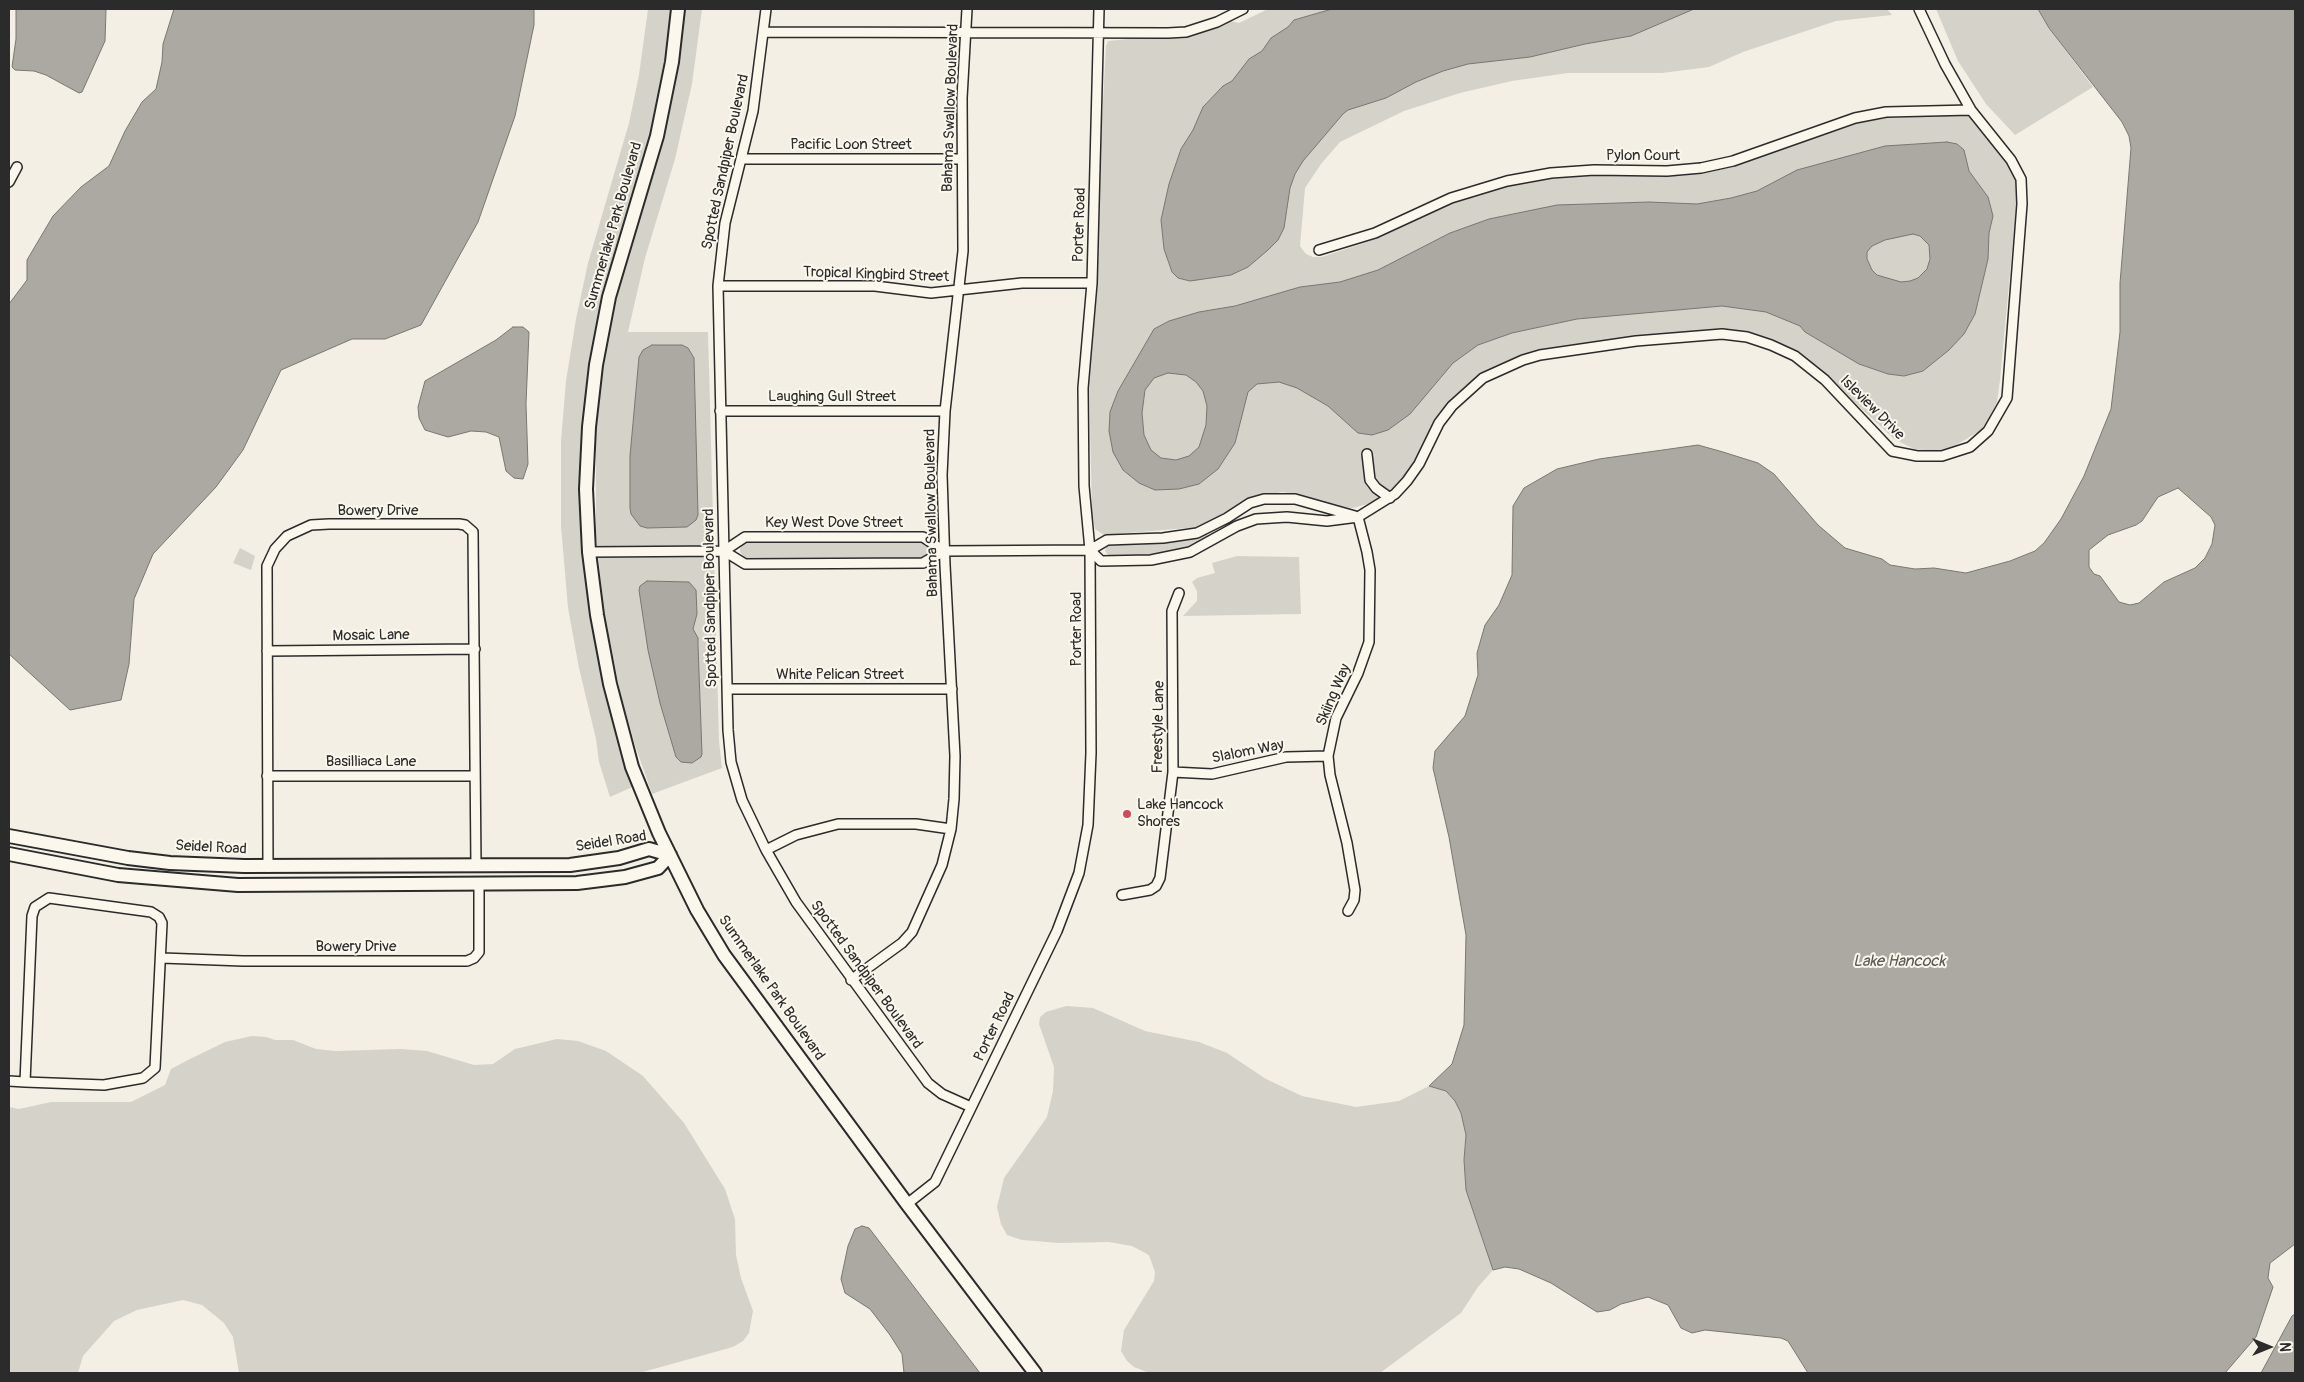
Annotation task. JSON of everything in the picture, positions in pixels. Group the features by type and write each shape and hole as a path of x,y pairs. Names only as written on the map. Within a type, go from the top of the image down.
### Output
{"main road":[{"name":"Summerlake Park Boulevard","path":"678,9 672,62 657,136 609,297 596,365 589,427 586,489 589,552 597,615 615,702 632,767 670,855 697,910 724,956 907,1204 1035,1373"},
{"name":"Seidel Road","path":"9,836 128,858 208,865 268,867 570,865 619,858 649,849 670,855 658,868 610,879 560,884 212,884 93,872 9,854"}],"street":[{"name":"Spotted Sandpiper Boulevard","path":"766,9 753,111 725,222 718,286 727,690 731,762 742,800 766,850 796,902 851,980 928,1082 942,1094 971,1107"},
{"name":"Bahama Swallow Boulevard","path":"851,980 902,943 912,932 942,865 954,799 955,756 944,551 942,475 945,411 963,251 962,98 967,9"},
{"name":"Porter Road","path":"907,1204 935,1182 1057,931 1080,873 1090,798 1090,550 1084,486 1084,388 1092,283 1099,9"},
{"path":"763,32 1099,34 1186,32 1217,22 1243,9"},
{"name":"Isleview Drive","path":"1090,550 1101,561 1151,560 1190,552 1237,526 1268,517 1327,522 1358,517 1390,498 1408,481 1439,423 1452,406 1483,378 1522,360 1540,355 1679,336 1722,334 1747,337 1795,356 1824,380 1892,451 1917,456 1942,456 1970,447 1988,431 2007,398 2022,204 2021,179 2012,160 1971,110 1945,64 1919,9"},
{"name":"Pylon Court","path":"1320,250 1375,233 1452,198 1507,180 1551,173 1594,170 1667,171 1701,168 1733,161 1855,118 1886,112 1971,110"},
{"name":"Pacific Loon Street","path":"741,159 962,159"},
{"path":"9,182 18,167"},
{"name":"Tropical Kingbird Street","path":"718,286 875,286 923,293 958,291 1022,283 1092,283"},
{"name":"Laughing Gull Street","path":"720,411 945,411"},
{"path":"1367,454 1370,480 1390,498"},
{"path":"589,552 724,551 745,564 923,563 944,551 1090,550 1107,540 1163,538 1197,533 1250,503 1264,499 1296,499 1358,517"},
{"name":"Skiing Way","path":"1348,911 1354,900 1355,890 1347,842 1330,775 1328,756 1336,718 1358,673 1369,642 1370,570 1358,517"},
{"name":"Bowery Drive","path":"268,867 266,579 270,557 280,541 295,531 311,525 329,524 459,524 470,528 474,538 476,866"},
{"path":"1212,526 1217,537"},
{"name":"Key West Dove Street","path":"724,551 745,537 923,537 944,551"},
{"name":"Freestyle Lane","path":"1122,896 1150,890 1156,886 1160,878 1167,836 1173,772 1172,611 1179,593"},
{"name":"Mosaic Lane","path":"267,651 475,649"},
{"name":"White Pelican Street","path":"727,690 952,689"},
{"name":"Slalom Way","path":"1173,772 1212,774 1286,757 1328,756"},
{"name":"Basilliaca Lane","path":"267,776 475,776"},
{"path":"766,850 796,835 838,824 916,824 950,829"},
{"name":"Bowery Drive","path":"162,958 243,961 467,961 474,958 480,946 479,884"},
{"path":"9,1081 25,1082 104,1085 143,1078 155,1068 162,958 162,923 159,917 151,912 58,898 49,898 35,907 32,916 25,1082"}],"shaded area":[{"path":"648,9 678,9 672,62 609,297 589,427 597,615 639,784 610,797 599,762 596,739 579,668 568,608 561,526 561,441 566,381 576,319 588,263 629,123 639,75"},
{"path":"684,9 702,9 692,84 675,159 645,258 628,332 708,332 719,741 722,768 652,794 621,696 603,607 596,533 596,434 602,378 614,303"},
{"path":"1268,9 1887,9 1892,15 1836,21 1743,52 1709,67 1662,73 1568,73 1512,81 1460,93 1404,111 1340,142 1321,164 1305,188 1300,246 1306,254 1313,257 1322,257 1376,239 1448,204 1477,194 1529,181 1585,176 1680,176 1704,173 1728,168 1862,122 1887,118 1970,115 2011,164 2016,175 2018,187 2000,380 1997,402 1988,419 1981,430 1948,450 1914,449 1894,439 1811,362 1777,342 1727,329 1684,332 1585,344 1512,359 1479,376 1464,387 1440,413 1416,461 1404,477 1391,491 1371,503 1353,508 1338,507 1296,494 1282,492 1250,498 1218,518 1199,527 1104,535 1095,529 1092,513 1089,380 1097,290 1099,176 1106,46 1108,41 1199,32 1230,21 1239,23"},
{"path":"1936,9 2038,9 2049,28 2093,87 2015,135 1986,104 1958,61"},
{"path":"1206,533 1208,537 1206,539 1188,548 1153,556 1110,557 1105,551 1107,545 1111,544 1159,542"},
{"path":"922,539 930,547 928,555 920,559 751,559 745,558 740,552 741,544 745,541"},
{"path":"240,548 255,556 251,570 233,563"},
{"path":"1237,556 1299,557 1301,614 1183,616 1197,601 1197,591 1192,582 1197,578 1215,573 1212,563"},
{"path":"1066,1006 1093,1008 1145,1031 1199,1042 1227,1053 1266,1079 1302,1096 1356,1107 1399,1101 1429,1086 1446,1091 1455,1101 1461,1113 1466,1135 1464,1160 1466,1190 1493,1270 1478,1287 1461,1313 1380,1373 1149,1373 1134,1367 1127,1361 1121,1351 1124,1330 1154,1281 1155,1272 1149,1255 1132,1246 1109,1242 1059,1243 1022,1240 1007,1235 1001,1224 997,1207 1004,1178 1047,1117 1053,1091 1054,1067 1039,1024 1040,1017 1046,1012"},
{"path":"252,1036 275,1040 293,1040 316,1049 336,1051 401,1049 427,1051 474,1065 493,1064 515,1049 557,1039 578,1041 606,1051 643,1076 684,1123 725,1189 735,1219 736,1255 741,1278 753,1311 749,1333 743,1341 733,1347 639,1373 239,1373 233,1337 224,1323 202,1305 183,1300 137,1310 114,1321 83,1356 78,1373 9,1373 9,1107 19,1109 51,1102 131,1102 165,1085 171,1069 225,1042"}],"water":[{"path":"16,9 106,9 105,41 82,92 79,93 46,75 34,71 15,70 12,67 16,39"},
{"path":"174,9 534,9 534,25 515,116 478,222 421,325 385,339 352,339 281,370 243,450 216,487 153,554 134,599 129,664 121,700 70,710 9,654 9,304 27,280 27,260 53,216 81,187 109,166 125,131 142,102 156,89 162,62 163,44"},
{"path":"1332,9 1694,9 1631,36 1585,44 1530,57 1468,64 1443,71 1416,82 1386,98 1348,110 1303,161 1295,174 1290,188 1284,228 1278,240 1268,250 1248,267 1231,275 1190,281 1178,278 1172,272 1164,249 1161,220 1169,184 1181,149 1193,130 1203,107 1223,86 1232,81 1249,59 1262,51 1271,38 1288,27 1294,20"},
{"name":"Lake Hancock","path":"2038,9 2295,9 2295,1244 2270,1263 2268,1278 2273,1287 2256,1337 2225,1373 1808,1373 1788,1341 1781,1338 1705,1330 1692,1333 1681,1328 1668,1305 1648,1297 1621,1304 1610,1310 1597,1312 1551,1283 1519,1269 1505,1267 1493,1270 1466,1190 1464,1160 1466,1135 1461,1113 1455,1101 1446,1091 1429,1086 1452,1064 1464,1025 1466,935 1449,837 1433,768 1435,751 1465,716 1478,675 1477,653 1485,625 1499,605 1512,575 1513,506 1524,488 1557,469 1599,459 1698,445 1758,463 1774,474 1818,525 1845,548 1882,559 1890,565 1915,569 1934,568 1966,573 2010,561 2035,551 2044,543 2061,519 2084,476 2111,409 2120,332 2120,283 2131,148 2129,136 2122,122 2049,28","holes":["2178,488 2211,517 2215,525 2212,544 2205,558 2195,568 2164,582 2139,603 2130,605 2119,602 2100,576 2094,574 2089,567 2089,550 2108,535 2142,521 2158,497"]},
{"path":"1947,142 1957,144 1964,150 1969,171 1988,197 1993,216 1989,233 1988,259 1975,314 1964,334 1949,350 1923,371 1904,376 1888,374 1859,364 1805,332 1800,326 1766,312 1722,306 1577,319 1512,333 1478,345 1453,363 1410,414 1388,430 1372,435 1358,433 1328,406 1297,388 1279,382 1257,384 1248,392 1235,443 1218,469 1199,484 1179,489 1155,490 1139,483 1123,470 1113,452 1109,431 1110,412 1118,391 1154,329 1169,321 1199,312 1235,306 1300,287 1340,282 1378,270 1450,233 1489,219 1557,205 1649,202 1697,204 1731,198 1757,191 1797,170 1885,146","holes":["1913,234 1920,236 1929,245 1930,259 1927,269 1918,278 1910,281 1901,282 1877,275 1872,270 1867,259 1867,252 1872,246 1885,240","1168,373 1186,375 1196,382 1203,391 1207,406 1206,425 1199,447 1189,456 1176,460 1161,458 1151,450 1144,435 1142,413 1145,390 1154,378"]},
{"path":"513,327 523,327 529,332 526,404 528,464 523,479 514,478 506,471 499,437 486,432 471,431 448,437 425,430 419,418 418,407 425,381 496,340"},
{"path":"652,345 682,345 688,348 694,358 698,515 696,520 687,527 647,528 640,526 631,514 630,456 639,357 643,350"},
{"path":"647,581 689,582 696,590 697,614 693,629 698,638 702,754 701,757 692,763 681,762 676,757 660,703 648,650 639,590 640,586"},
{"path":"862,1226 869,1228 980,1373 904,1373 902,1354 890,1335 870,1309 845,1293 841,1279 848,1246 855,1229"},
{"path":"2295,1314 2295,1373 2261,1373 2292,1316"}],"place":[{"name":"Lake Hancock Shores","path":"1127,814"}]}
